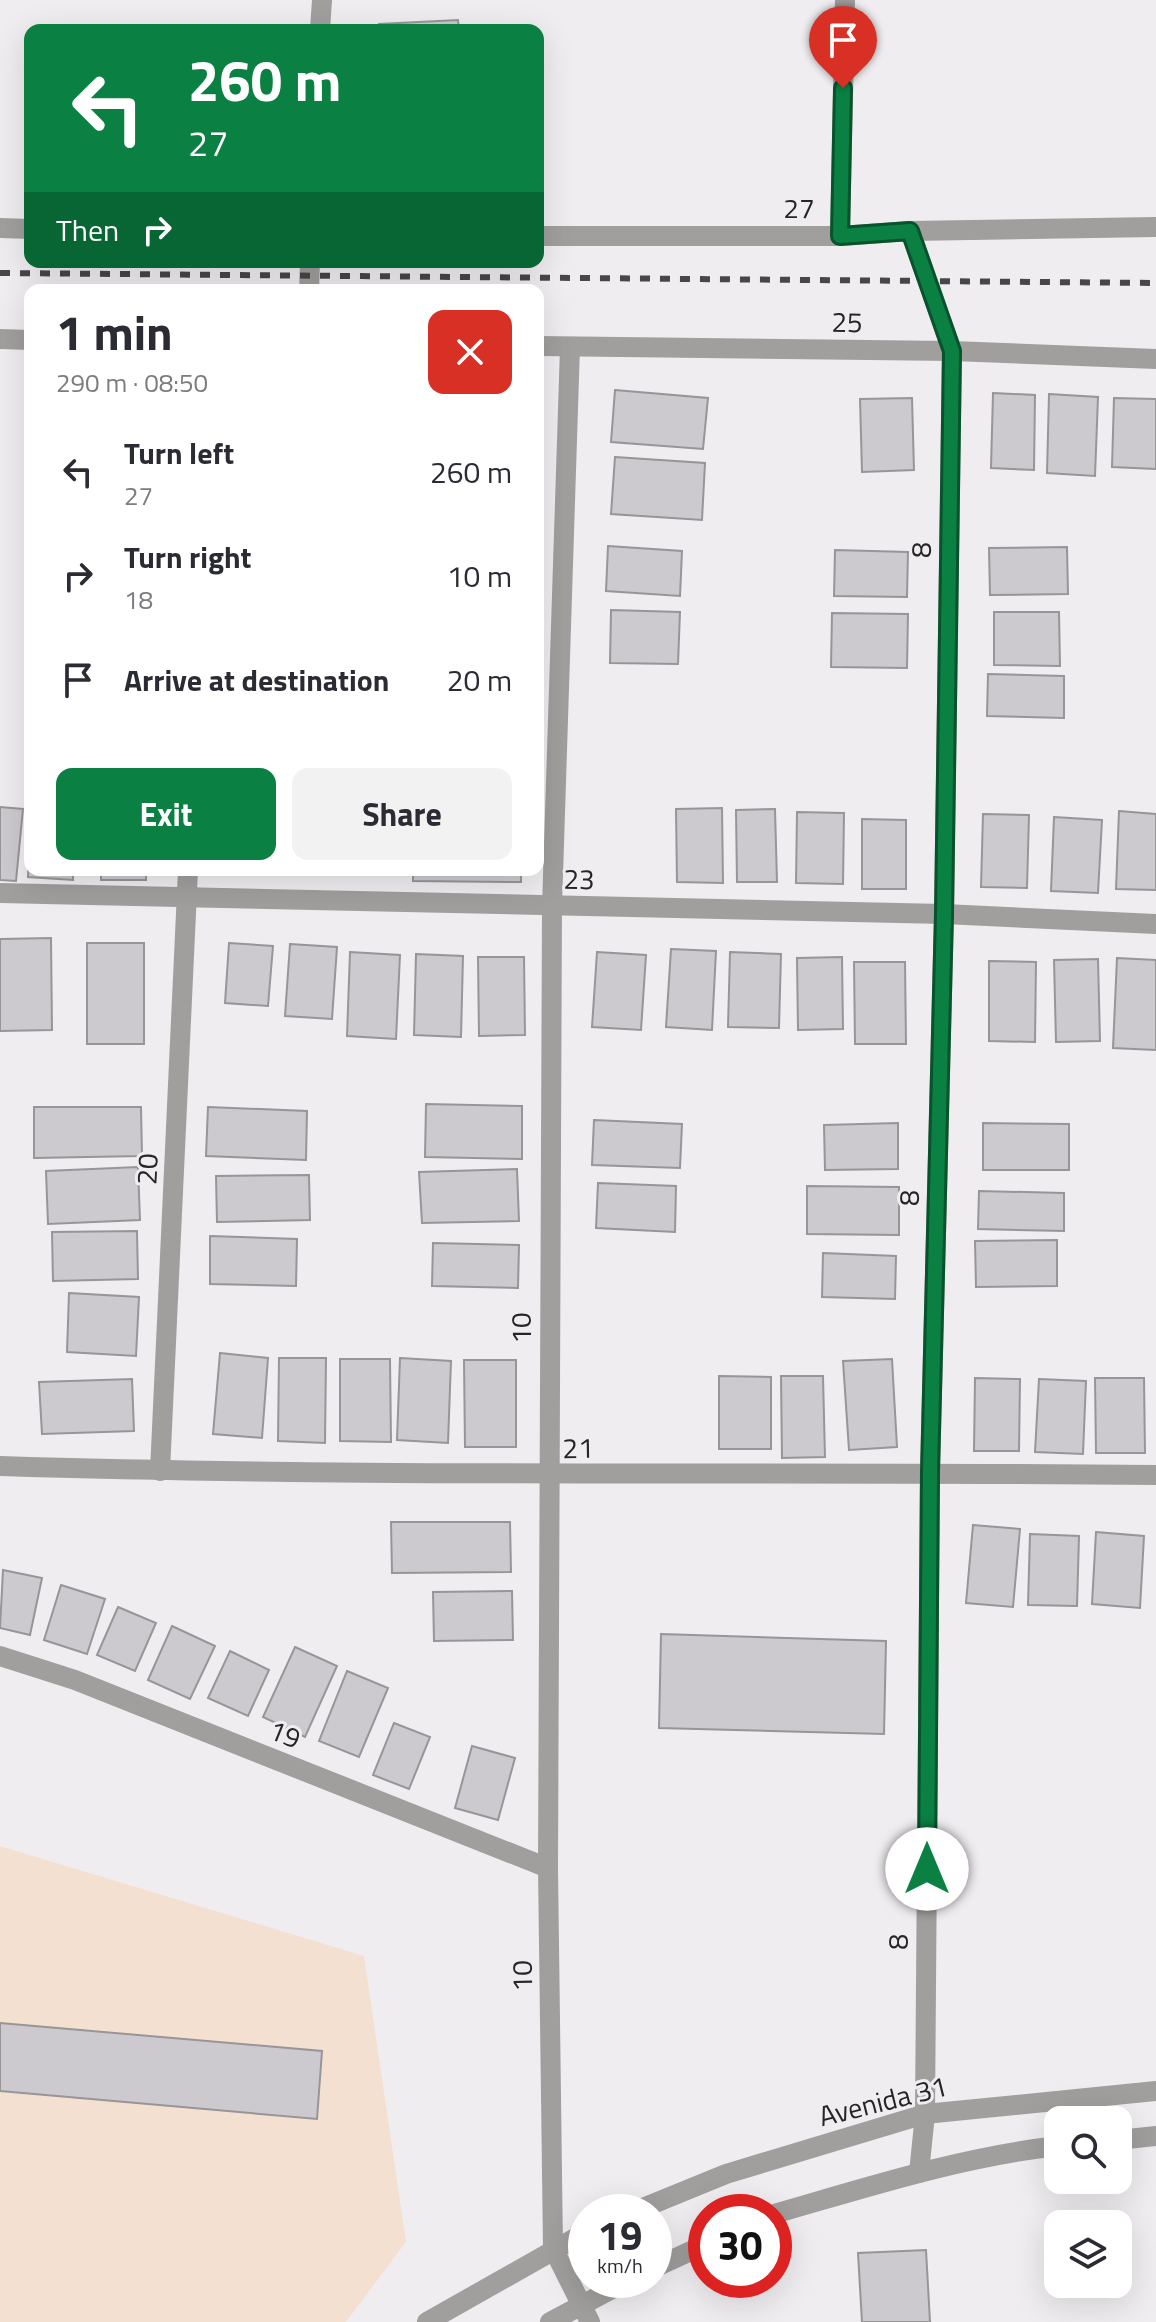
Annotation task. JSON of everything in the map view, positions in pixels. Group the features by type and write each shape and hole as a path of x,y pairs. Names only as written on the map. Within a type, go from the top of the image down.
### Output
{"street":[{"path":"320,24 322,0"},
{"path":"840,236 845,0"},
{"name":"27","path":"544,236 840,236 910,231 1156,227"},
{"path":"0,228 24,229"},
{"name":"8","path":"910,231 952,351 944,914 930,1472 925,2114 919,2173"},
{"path":"0,339 24,340"},
{"name":"25","path":"544,346 952,351 1156,359"},
{"name":"10","path":"570,347 552,906 548,1868 553,2248 590,2322"},
{"name":"20","path":"160,1471 188,876"},
{"name":"23","path":"0,893 944,914 1156,924"},
{"name":"21","path":"0,1466 548,1476 930,1472 1156,1475"},
{"name":"19","path":"0,1656 75,1680 548,1868"},
{"name":"Avenida 31","path":"672,2196 726,2174 925,2114 1156,2091"},
{"path":"1132,2139 1156,2136"},
{"path":"792,2209 919,2173 1011,2151 1044,2147"},
{"path":"427,2322 568,2241"},
{"path":"550,2322 591,2298"}],"shaded area":[{"path":"0,1846 364,1956 406,2242 346,2322 0,2322"}],"building":[{"path":"458,20 458,24 379,24"},
{"path":"615,390 708,398 703,449 611,442"},
{"path":"993,393 1035,395 1034,470 991,468"},
{"path":"1049,394 1098,397 1095,476 1047,473"},
{"path":"912,398 914,470 862,472 860,399"},
{"path":"1114,398 1156,399 1156,469 1112,467"},
{"path":"615,457 705,463 702,520 611,514"},
{"path":"608,546 682,551 680,596 606,591"},
{"path":"1067,547 1068,594 990,595 989,548"},
{"path":"835,550 908,552 907,597 834,596"},
{"path":"611,610 680,612 678,664 610,663"},
{"path":"994,612 1059,612 1060,666 994,665"},
{"path":"832,613 908,614 907,668 831,667"},
{"path":"988,674 1064,676 1064,718 987,716"},
{"path":"0,807 23,809 16,881 0,880"},
{"path":"722,808 723,883 677,882 676,809"},
{"path":"775,809 777,882 737,882 736,810"},
{"path":"1119,811 1156,814 1156,890 1116,889"},
{"path":"797,812 844,813 843,884 796,883"},
{"path":"983,814 1029,815 1027,888 981,887"},
{"path":"1054,817 1102,820 1098,893 1051,891"},
{"path":"862,819 906,820 906,889 862,889"},
{"path":"73,876 73,880 28,877"},
{"path":"101,876 146,876 146,880 101,880"},
{"path":"413,876 521,876 521,882 413,881"},
{"path":"51,938 52,1030 0,1031 0,939"},
{"path":"87,943 144,943 144,1044 87,1044"},
{"path":"229,943 273,946 268,1006 225,1003"},
{"path":"290,944 337,947 332,1019 285,1016"},
{"path":"671,949 716,951 712,1030 666,1027"},
{"path":"350,952 400,955 396,1039 347,1036"},
{"path":"597,952 646,955 641,1030 592,1027"},
{"path":"730,952 781,954 779,1028 728,1027"},
{"path":"416,954 463,956 461,1037 414,1035"},
{"path":"478,957 524,957 525,1035 479,1036"},
{"path":"842,957 843,1029 798,1030 797,958"},
{"path":"1117,958 1156,960 1156,1050 1113,1048"},
{"path":"1098,959 1100,1041 1056,1042 1054,960"},
{"path":"989,961 1036,962 1035,1042 989,1041"},
{"path":"854,962 905,962 906,1044 855,1044"},
{"path":"426,1104 522,1106 522,1159 425,1157"},
{"path":"34,1107 141,1107 142,1156 34,1158"},
{"path":"208,1107 307,1111 306,1160 206,1156"},
{"path":"594,1120 682,1124 680,1168 592,1165"},
{"path":"898,1123 898,1169 825,1170 824,1125"},
{"path":"983,1123 1069,1124 1069,1170 983,1170"},
{"path":"138,1167 140,1220 48,1224 46,1171"},
{"path":"517,1169 519,1221 422,1223 419,1172"},
{"path":"309,1175 310,1220 217,1222 216,1176"},
{"path":"598,1183 676,1186 675,1232 596,1228"},
{"path":"807,1186 899,1187 899,1235 807,1234"},
{"path":"979,1191 1064,1193 1064,1231 978,1229"},
{"path":"137,1231 138,1279 53,1281 52,1232"},
{"path":"210,1236 297,1239 296,1286 210,1284"},
{"path":"1057,1240 1057,1286 976,1287 975,1241"},
{"path":"433,1243 519,1245 518,1288 432,1286"},
{"path":"823,1253 896,1256 895,1299 822,1297"},
{"path":"69,1293 139,1297 136,1356 67,1352"},
{"path":"220,1353 268,1358 262,1438 213,1434"},
{"path":"279,1358 326,1358 325,1443 278,1441"},
{"path":"400,1358 451,1361 448,1443 397,1440"},
{"path":"340,1359 390,1359 391,1442 340,1441"},
{"path":"892,1359 897,1447 849,1450 843,1361"},
{"path":"464,1360 516,1360 516,1447 465,1447"},
{"path":"719,1376 771,1377 771,1449 719,1449"},
{"path":"781,1376 823,1376 825,1457 782,1458"},
{"path":"975,1378 1020,1379 1019,1451 974,1451"},
{"path":"1095,1378 1144,1378 1145,1453 1096,1453"},
{"path":"132,1379 134,1431 42,1434 39,1382"},
{"path":"1039,1379 1086,1381 1083,1454 1035,1452"},
{"path":"391,1522 510,1522 511,1572 392,1573"},
{"path":"973,1525 1020,1529 1013,1607 966,1603"},
{"path":"1096,1532 1144,1536 1140,1608 1092,1604"},
{"path":"1030,1534 1079,1536 1077,1606 1028,1605"},
{"path":"3,1570 42,1578 30,1635 0,1628"},
{"path":"61,1585 105,1599 87,1654 44,1640"},
{"path":"512,1591 513,1640 434,1641 433,1592"},
{"path":"118,1607 156,1623 135,1671 97,1655"},
{"path":"172,1626 215,1646 190,1699 148,1680"},
{"path":"661,1634 886,1641 884,1734 659,1728"},
{"path":"295,1647 337,1666 305,1737 263,1717"},
{"path":"230,1651 269,1670 248,1716 208,1698"},
{"path":"347,1671 388,1688 359,1757 319,1741"},
{"path":"394,1723 430,1737 409,1789 373,1775"},
{"path":"472,1746 515,1758 498,1820 455,1808"},
{"path":"0,2023 322,2051 317,2119 0,2091"},
{"path":"926,2250 930,2322 862,2322 858,2253"}],"railway":[{"path":"0,273 1156,283"}],"route":[{"path":"843,88 840,236 910,231 952,351 944,914 930,1472 927,1869"}]}
